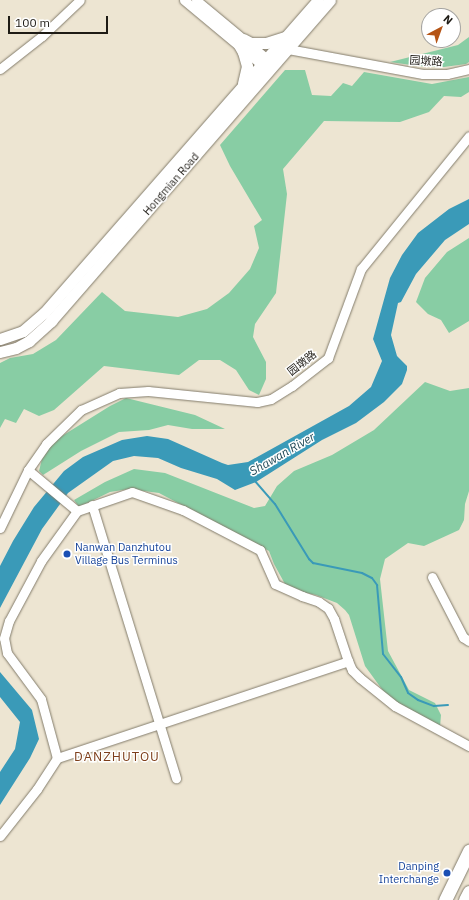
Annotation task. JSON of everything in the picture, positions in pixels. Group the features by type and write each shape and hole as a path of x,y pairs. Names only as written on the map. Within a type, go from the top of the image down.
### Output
{"highway":[{"path":"446,900 469,851"},
{"path":"446,900 469,867"},
{"path":"465,900 469,892"}],"main road":[{"name":"Hongmian Road","path":"0,352 16,348 29,341 51,321 318,0"},
{"name":"Hongmian Road","path":"0,339 23,331 44,313 242,87 266,64 288,49 330,0"},
{"path":"242,87 245,81 247,66 241,42 266,43 281,39 289,33"}],"street":[{"path":"0,70 42,36 80,0"},
{"path":"184,0 241,42"},
{"path":"196,0 266,64"},
{"name":"园墩路","path":"288,49 423,74 447,74 469,69"},
{"path":"0,528 28,470 46,444 81,410 119,393 148,391 257,402 270,399 292,386 328,358 361,269 469,136"},
{"path":"28,470 77,511"},
{"path":"57,758 41,699 6,652 4,638 9,621 41,561 77,511 132,492 183,510 260,550 275,584 319,602 328,608 334,619 352,670 360,678 395,706 469,746"},
{"path":"92,505 161,725 176,778"},
{"path":"432,577 463,637 469,641"},
{"path":"0,836 37,789 57,758 161,725 348,661"}],"green space":[{"path":"469,37 469,62 466,64 444,67 418,66 390,62 446,48 461,48 461,43"},
{"path":"285,70 305,70 312,95 331,96 343,83 352,86 364,72 432,84 469,77 469,92 461,97 444,96 429,112 400,122 324,121 283,169 287,194 276,293 255,324 253,337 266,362 266,379 259,395 249,390 236,370 220,360 199,360 179,375 104,366 54,410 39,416 24,409 16,423 5,419 0,428 0,363 10,358 33,354 56,340 102,292 125,311 178,317 207,309 229,293 250,269 259,248 254,226 262,220 230,166 220,145"},
{"path":"469,238 469,321 449,333 441,320 428,314 416,302 425,278 447,252"},
{"path":"425,382 450,391 469,388 469,491 465,504 464,520 459,530 424,546 408,543 385,559 380,579 388,651 409,690 435,703 441,715 440,727 389,699 365,666 349,615 345,610 337,603 316,595 297,591 285,584 269,551 159,493 129,489 110,492 79,507 74,500 105,482 134,469 165,473 254,508 265,506 277,486 294,471 332,455 374,430"},
{"path":"126,398 195,415 225,429 192,429 168,425 149,430 119,432 81,451 43,475 39,471 42,459 54,441 110,406"}],"water":[{"name":"Shawan River","path":"469,199 469,224 445,240 416,274 401,302 398,303 391,335 397,356 407,366 407,370 402,384 384,402 356,423 322,440 256,482 235,490 217,479 181,468 158,458 134,456 113,461 68,493 42,529 0,608 0,566 13,541 34,507 64,471 83,457 122,440 147,436 168,439 228,465 248,462 349,406 371,387 382,361 373,339 390,278 402,255 418,233 449,209"},
{"path":"0,672 32,710 39,739 30,758 0,805 0,772 15,749 20,722 0,697"}],"waterway":[{"name":"Shawan River","path":"254,480 275,504 313,563 362,573 372,578 377,585 383,654 401,677 408,693 418,700 434,706 448,705"}],"place":[{"name":"Nanwan Danzhutou Village Bus Terminus","path":"67,554"},
{"name":"Danping Interchange","path":"447,873"}],"district":[{"name":"DANZHUTOU","path":"117,757"}]}
